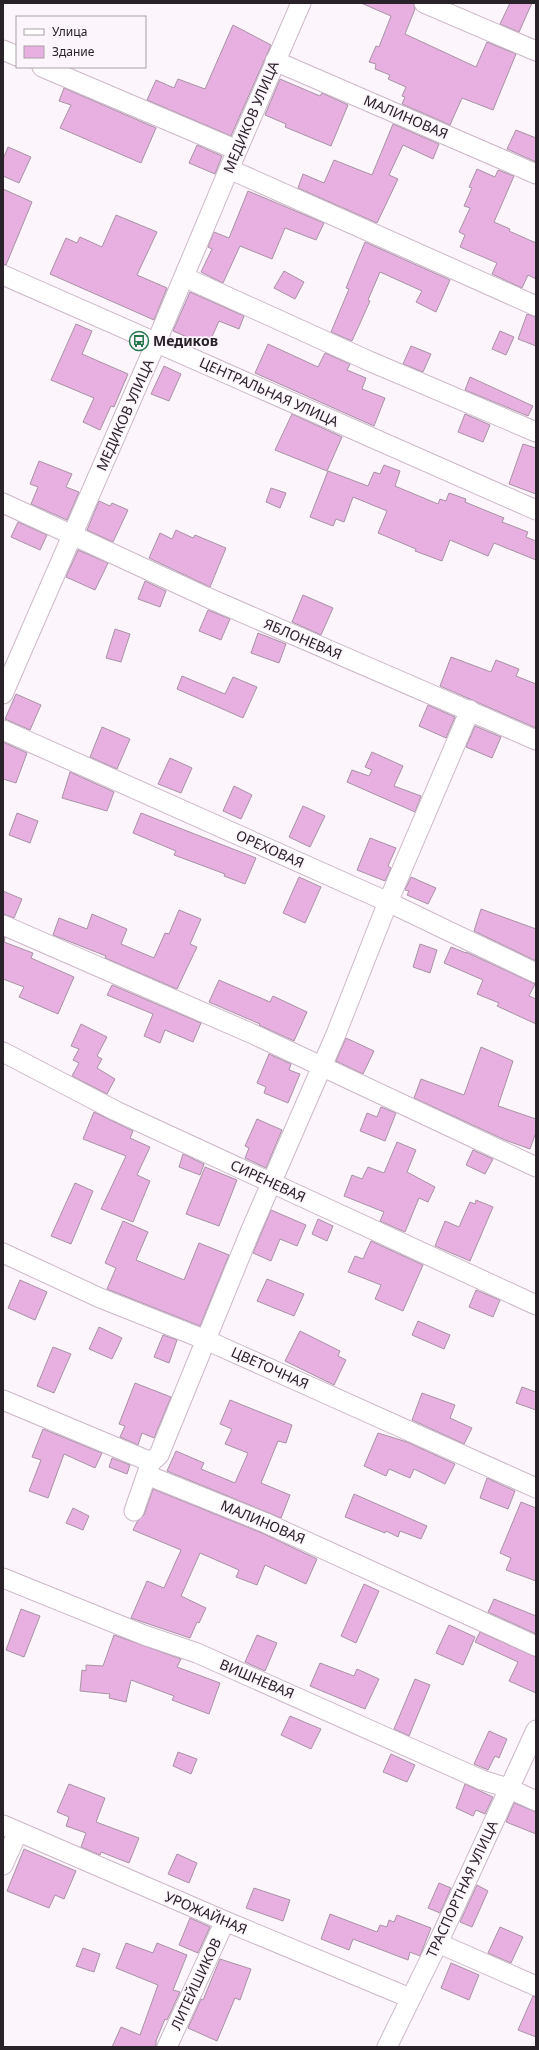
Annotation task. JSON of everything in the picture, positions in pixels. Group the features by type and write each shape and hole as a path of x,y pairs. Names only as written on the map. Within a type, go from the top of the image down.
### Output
{"street":[{"name":"МЕДИКОВ УЛИЦА","path":"3,694 156,343 237,150 301,3"},
{"path":"424,3 536,51"},
{"path":"3,50 16,56"},
{"name":"МАЛИНОВАЯ","path":"275,61 536,174"},
{"path":"44,68 237,150"},
{"path":"229,169 536,306"},
{"name":"ЦЕНТРАЛЬНАЯ УЛИЦА","path":"3,275 536,510"},
{"path":"184,277 369,362 536,432"},
{"name":"ЯБЛОНЕВАЯ","path":"3,503 73,533 204,596 470,710 536,740"},
{"path":"134,1511 149,1468 159,1455 163,1446 388,902 470,710"},
{"name":"ОРЕХОВАЯ","path":"3,730 388,902 536,973"},
{"path":"3,925 256,1034 321,1067 536,1167"},
{"name":"СИРЕНЕВАЯ","path":"3,1052 116,1111 536,1305"},
{"name":"ЦВЕТОЧНАЯ","path":"3,1253 100,1298 206,1340 536,1488"},
{"name":"МАЛИНОВАЯ","path":"3,1400 266,1523 536,1646"},
{"name":"ВИШНЕВАЯ","path":"3,1578 144,1635 197,1653 482,1780 508,1788 536,1800"},
{"name":"ТРАСПОРТНАЯ УЛИЦА","path":"387,2047 438,1943 536,1730"},
{"path":"3,1865 11,1828"},
{"name":"УРОЖАЙНАЯ","path":"11,1828 225,1921 410,1998"},
{"name":"ЛИТЕЙШИКОВ","path":"166,2047 225,1921"},
{"path":"438,1943 536,1986"}],"building":[{"path":"361,3 413,3 415,9 405,34 476,67 487,42 516,54 493,110 462,98 450,125 402,104 405,97 402,96 406,87 388,79 390,75 375,69 376,64 369,62 376,46 379,47 391,16"},
{"path":"510,3 532,3 519,32 500,24"},
{"path":"233,25 271,45 231,136 147,100 156,80 174,88 178,79 205,89"},
{"path":"280,79 320,96 322,93 348,105 331,146 285,127 286,124 265,115"},
{"path":"64,88 156,128 141,163 60,128 71,105 59,101"},
{"path":"393,124 439,144 433,159 403,145 389,175 398,179 377,223 298,188 303,174 324,183 334,160 372,175"},
{"path":"516,130 536,138 536,162 507,149"},
{"path":"197,145 222,156 215,174 189,163"},
{"path":"8,147 31,157 19,183 3,176 3,159"},
{"path":"477,169 495,177 498,170 514,176 494,222 510,229 509,231 536,243 536,279 528,275 522,288 492,274 497,263 460,247 465,235 459,232 470,208 464,206 472,188 469,187"},
{"path":"3,189 32,202 6,265 3,264"},
{"path":"248,191 324,223 316,240 285,228 272,259 240,246 223,283 201,272 212,249 208,247 214,232 229,238"},
{"path":"116,215 157,232 137,275 167,288 154,320 50,274 66,238 77,243 80,237 102,247"},
{"path":"365,242 450,280 436,312 416,302 422,291 380,272 368,300 370,301 352,341 331,332 349,289 346,288"},
{"path":"284,271 304,282 295,299 274,288"},
{"path":"190,292 244,316 239,329 219,321 208,346 173,331"},
{"path":"527,314 536,317 536,346 518,339"},
{"path":"76,324 92,331 82,354 128,374 114,407 111,406 100,430 83,422 94,398 51,380"},
{"path":"500,331 514,337 506,355 492,349"},
{"path":"268,344 318,367 325,353 350,364 347,370 366,378 362,389 385,398 374,426 255,373"},
{"path":"411,346 431,354 423,372 403,364"},
{"path":"164,366 181,374 169,401 151,394"},
{"path":"470,377 533,406 528,416 465,390"},
{"path":"292,414 342,437 327,471 275,450"},
{"path":"465,414 490,425 483,442 458,432"},
{"path":"523,444 536,448 536,494 509,484"},
{"path":"39,461 72,474 66,487 79,492 67,520 31,504 38,487 30,484"},
{"path":"384,465 400,471 395,486 438,504 440,499 446,501 449,493 466,499 465,502 504,518 502,522 528,532 526,537 536,541 536,560 494,543 488,556 450,540 442,561 415,551 416,549 378,533 387,511 353,497 344,522 336,519 333,526 310,517 328,471 368,486 374,472 380,474"},
{"path":"271,488 286,493 280,508 266,502"},
{"path":"99,501 110,506 112,503 128,510 113,542 87,530"},
{"path":"18,522 47,535 40,550 11,537"},
{"path":"176,530 193,538 195,535 226,548 210,587 149,558 160,533 172,539"},
{"path":"78,550 108,563 95,590 66,577"},
{"path":"145,581 166,591 160,607 138,599"},
{"path":"303,595 333,608 321,635 292,622"},
{"path":"208,610 230,619 221,640 199,631"},
{"path":"115,629 130,634 121,662 106,658"},
{"path":"258,633 286,644 279,663 251,653"},
{"path":"451,657 491,672 496,660 519,669 516,676 536,684 536,728 440,686"},
{"path":"182,676 225,694 233,677 257,687 243,718 177,689"},
{"path":"16,694 41,705 30,730 5,719"},
{"path":"428,705 455,717 446,738 419,726"},
{"path":"475,726 501,737 492,758 466,747"},
{"path":"102,727 130,739 117,769 90,757"},
{"path":"3,742 27,753 16,783 3,779"},
{"path":"372,752 403,766 394,786 421,796 415,812 347,782 352,770 369,776 372,770 365,767"},
{"path":"170,758 192,768 181,793 158,784"},
{"path":"70,772 114,792 107,811 62,798"},
{"path":"234,786 252,795 241,819 223,811"},
{"path":"303,806 325,816 310,847 289,837"},
{"path":"17,813 38,821 30,843 9,835"},
{"path":"141,813 256,858 245,884 224,876 225,874 174,855 176,851 133,833"},
{"path":"370,838 396,848 388,866 391,868 385,881 357,870"},
{"path":"299,877 321,887 305,923 283,913"},
{"path":"411,877 436,888 428,904 407,895 409,891 405,890"},
{"path":"3,891 22,899 14,918 3,914"},
{"path":"481,909 536,929 536,961 474,931"},
{"path":"179,910 201,919 190,944 197,947 177,989 105,958 106,956 53,935 59,918 87,929 92,914 127,929 121,944 154,958 165,933 169,934"},
{"path":"3,937 5,938 4,942 33,953 31,958 74,977 58,1014 19,997 24,987 3,979"},
{"path":"420,944 437,950 430,973 413,967"},
{"path":"451,947 466,952 535,984 529,996 536,999 536,1024 497,1006 499,1003 477,994 483,980 444,963"},
{"path":"219,980 270,1002 273,996 307,1012 294,1041 259,1025 260,1024 209,1002"},
{"path":"112,985 201,1023 193,1042 165,1030 160,1043 144,1036 153,1014 107,995"},
{"path":"81,1024 107,1037 97,1056 102,1059 97,1068 115,1079 107,1094 72,1076 79,1063 73,1060 79,1049 71,1046"},
{"path":"346,1038 374,1051 363,1074 336,1061"},
{"path":"481,1047 513,1061 498,1106 536,1119 536,1132 530,1149 505,1140 414,1098 421,1079 464,1095"},
{"path":"269,1054 291,1064 289,1070 300,1074 288,1103 264,1093 266,1087 257,1083"},
{"path":"381,1107 396,1113 385,1141 360,1131 367,1113 377,1117"},
{"path":"94,1112 133,1131 130,1138 150,1147 137,1175 150,1181 133,1222 101,1209 126,1156 83,1139"},
{"path":"257,1119 282,1130 266,1168 245,1158 249,1148 245,1146"},
{"path":"397,1142 416,1150 407,1172 435,1187 428,1202 419,1198 405,1232 380,1221 384,1212 344,1196 352,1175 362,1179 368,1167 384,1173"},
{"path":"473,1150 493,1159 485,1174 466,1165"},
{"path":"183,1154 204,1164 200,1175 179,1167"},
{"path":"205,1167 237,1180 219,1226 186,1214"},
{"path":"75,1183 93,1191 71,1244 51,1236"},
{"path":"476,1200 493,1207 470,1261 435,1246 445,1221 459,1227 470,1202 475,1204"},
{"path":"271,1210 306,1225 297,1246 280,1239 271,1261 253,1253"},
{"path":"318,1219 333,1226 327,1241 312,1234"},
{"path":"123,1221 148,1232 136,1260 184,1280 199,1243 229,1255 200,1326 107,1289 116,1268 105,1263"},
{"path":"371,1241 423,1265 403,1311 375,1299 381,1285 348,1272 355,1256 363,1259"},
{"path":"267,1279 304,1294 294,1316 257,1301"},
{"path":"20,1280 47,1292 35,1320 8,1308"},
{"path":"476,1290 500,1300 493,1317 469,1307"},
{"path":"418,1321 450,1335 444,1349 412,1335"},
{"path":"99,1327 122,1338 112,1359 89,1349"},
{"path":"300,1331 340,1351 338,1356 346,1360 334,1385 285,1361"},
{"path":"163,1335 177,1340 169,1363 154,1357"},
{"path":"53,1347 71,1354 54,1393 37,1386"},
{"path":"135,1383 171,1397 154,1438 142,1433 138,1445 120,1437 125,1426 119,1424"},
{"path":"522,1387 536,1392 536,1410 516,1403"},
{"path":"422,1393 455,1405 450,1418 472,1428 464,1444 412,1420"},
{"path":"230,1400 292,1425 286,1443 278,1441 261,1483 290,1495 281,1518 167,1471 176,1451 204,1463 201,1469 235,1483 248,1453 225,1444 232,1429 220,1424"},
{"path":"43,1429 102,1453 95,1468 64,1454 48,1498 29,1491 41,1460 32,1457"},
{"path":"378,1433 407,1442 455,1464 445,1484 414,1469 410,1478 389,1469 386,1476 364,1466"},
{"path":"112,1458 130,1465 127,1474 109,1467"},
{"path":"487,1478 515,1491 508,1509 480,1498"},
{"path":"153,1489 262,1533 317,1559 306,1584 265,1565 257,1585 236,1577 239,1570 200,1553 181,1596 206,1608 199,1623 197,1622 190,1638 131,1618 147,1581 164,1588 181,1550 133,1530 137,1522 144,1515"},
{"path":"354,1494 427,1526 421,1539 400,1531 398,1537 386,1531 385,1533 345,1517"},
{"path":"521,1502 536,1508 536,1581 506,1570 511,1558 500,1553"},
{"path":"73,1508 89,1516 83,1530 66,1523"},
{"path":"364,1584 379,1591 356,1643 341,1636"},
{"path":"494,1599 536,1616 536,1634 488,1612"},
{"path":"21,1609 40,1616 24,1657 6,1650"},
{"path":"449,1625 475,1637 463,1665 436,1653"},
{"path":"480,1632 536,1657 536,1693 509,1681 518,1662 475,1642"},
{"path":"114,1635 181,1659 177,1667 220,1683 209,1714 172,1700 174,1696 131,1680 126,1702 109,1698 110,1694 80,1691 82,1670 86,1671 86,1665 103,1666"},
{"path":"257,1635 277,1643 265,1671 245,1662"},
{"path":"320,1663 354,1676 357,1669 379,1679 365,1709 310,1686"},
{"path":"415,1679 430,1685 409,1736 394,1729"},
{"path":"290,1716 321,1729 311,1749 281,1735"},
{"path":"489,1731 507,1739 499,1758 495,1756 488,1770 474,1764"},
{"path":"178,1752 197,1759 191,1774 173,1766"},
{"path":"391,1754 415,1765 407,1782 383,1772"},
{"path":"69,1784 105,1798 96,1822 139,1838 129,1863 101,1852 100,1855 81,1847 86,1833 66,1826 69,1817 57,1812"},
{"path":"465,1784 493,1797 485,1814 476,1810 473,1816 456,1808"},
{"path":"514,1803 536,1812 536,1834 506,1822"},
{"path":"24,1849 76,1871 64,1899 55,1895 49,1908 7,1891"},
{"path":"177,1854 197,1863 189,1883 168,1874"},
{"path":"439,1883 451,1888 440,1913 428,1908"},
{"path":"477,1885 488,1891 472,1927 460,1922"},
{"path":"254,1888 290,1900 283,1921 246,1908"},
{"path":"330,1914 377,1932 380,1925 387,1927 389,1920 394,1922 397,1915 431,1928 420,1956 410,1952 408,1960 353,1939 349,1950 321,1939"},
{"path":"190,1918 210,1927 198,1953 179,1945"},
{"path":"500,1927 523,1937 511,1963 488,1953"},
{"path":"126,1943 153,1953 157,1943 187,1955 173,1990 180,1992 167,2020 165,2019 156,2041 156,2047 112,2047 121,2027 140,2035 158,1985 116,1968"},
{"path":"83,1948 100,1954 94,1972 76,1966"},
{"path":"220,1959 251,1969 240,2000 235,1998 217,2041 188,2028 201,1999 203,2000"},
{"path":"451,1963 479,1975 469,2000 441,1988"},
{"path":"533,1996 536,1997 536,2037 518,2030"}],"place":[{"name":"Медиков","path":"139,341"}]}
